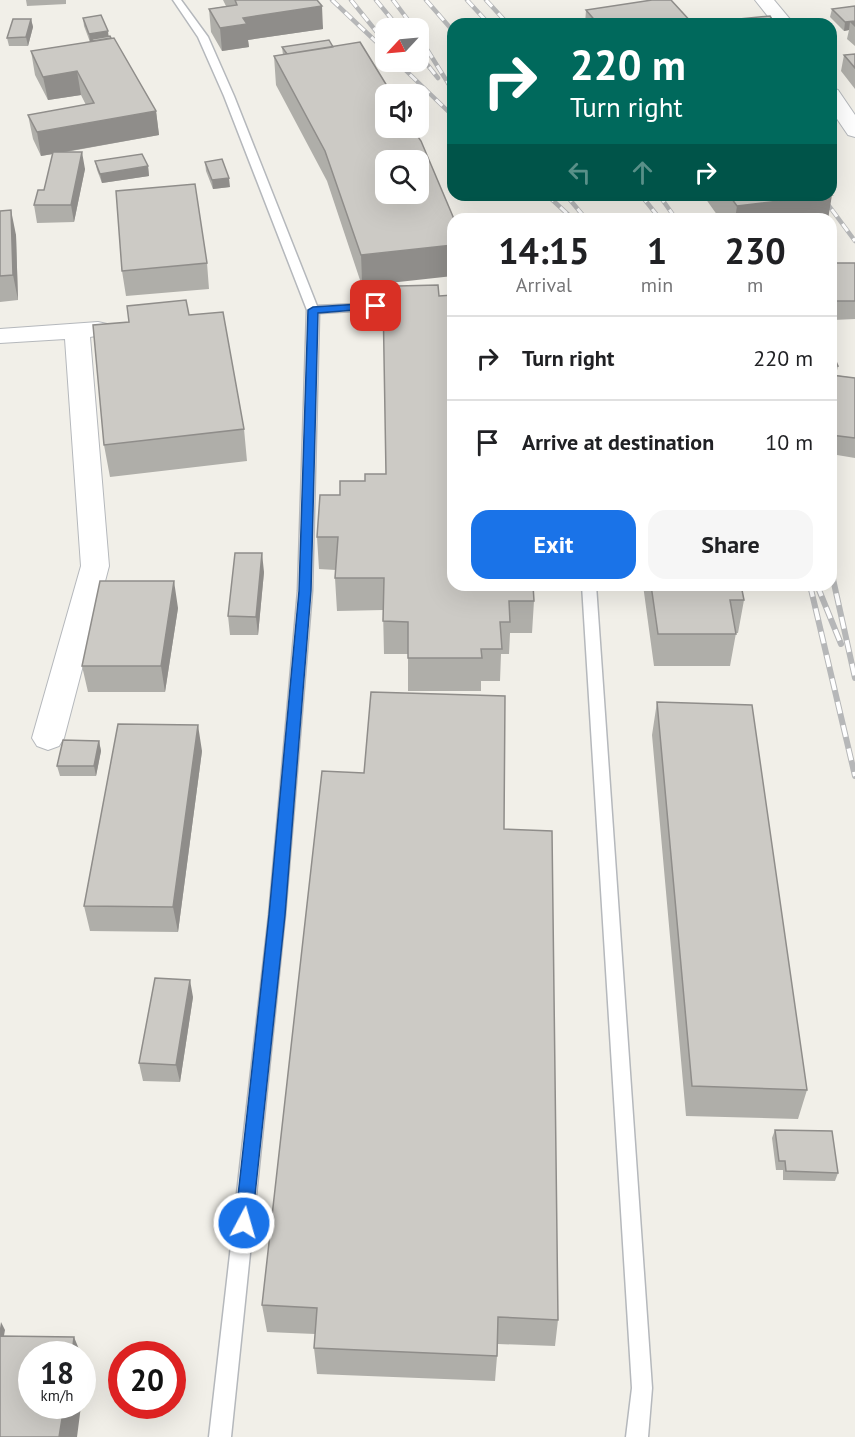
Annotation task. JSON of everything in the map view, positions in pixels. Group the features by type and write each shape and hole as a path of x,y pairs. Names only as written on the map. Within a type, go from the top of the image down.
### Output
{"street":[{"path":"764,0 779,18"},
{"path":"783,0 789,18"},
{"path":"837,103 855,131"},
{"path":"0,336 118,328"},
{"path":"48,738 95,566 77,331"}],"lane":[{"path":"177,0 203,37 229,96 313,310 305,591 277,915 220,1437"},
{"path":"313,310 417,304"},
{"path":"589,591 642,1388 637,1437"}],"building":[{"path":"235,0 317,0 322,6 243,18 247,24 220,28 209,9 237,5"},
{"path":"652,0 671,0 688,18 593,18 586,10"},
{"path":"855,6 855,21 845,22 832,9"},
{"path":"101,15 108,31 89,34 83,18"},
{"path":"770,16 771,18 749,18"},
{"path":"13,19 31,19 26,37 7,38"},
{"path":"110,36 111,38 93,41 92,39"},
{"path":"114,38 156,111 37,132 28,115 94,103 77,71 43,77 31,51"},
{"path":"329,40 333,47 287,54 282,47"},
{"path":"360,42 375,66 375,72 378,72 386,84 375,84 375,138 419,138 421,141 425,150 375,150 375,204 429,204 429,160 451,213 447,213 447,246 361,255 325,151 274,56"},
{"path":"855,54 855,68 844,55"},
{"path":"53,152 82,152 71,205 34,205 38,190 44,190"},
{"path":"142,154 148,166 100,174 95,161"},
{"path":"222,159 229,178 212,180 205,162"},
{"path":"195,184 207,263 122,271 116,191"},
{"path":"733,201 780,201 737,206"},
{"path":"11,210 13,275 0,276 0,211"},
{"path":"837,263 855,263 855,301 837,301"},
{"path":"438,285 439,296 447,295 447,591 533,591 534,601 509,601 510,622 500,622 502,649 481,649 482,658 408,658 408,622 383,621 384,578 335,578 338,537 317,537 320,495 340,495 340,481 365,481 365,474 386,474 383,297 399,297 398,286"},
{"path":"186,300 189,315 223,312 244,429 104,445 93,325 129,322 127,306"},
{"path":"837,376 855,378 855,438 837,436"},
{"path":"235,553 262,553 256,617 228,616"},
{"path":"100,581 174,581 161,666 82,666"},
{"path":"652,591 742,591 744,600 730,600 736,634 658,634"},
{"path":"371,692 505,696 504,829 552,831 558,1320 498,1317 497,1356 314,1348 317,1308 262,1305 322,771 364,773"},
{"path":"657,702 752,705 807,1090 692,1086"},
{"path":"118,724 198,725 173,907 84,906"},
{"path":"63,740 99,741 94,766 57,766"},
{"path":"155,978 190,980 176,1065 139,1063"},
{"path":"775,1130 832,1131 838,1173 786,1171 785,1161 779,1161"},
{"path":"0,1336 74,1337 74,1341 18,1341 18,1419 62,1419 59,1437 0,1437"}],"railway":[{"path":"332,0 375,41"},
{"path":"351,0 375,30"},
{"path":"376,0 391,18"},
{"path":"393,0 406,18"},
{"path":"426,0 447,24"},
{"path":"467,0 484,18"},
{"path":"486,0 502,18"},
{"path":"429,53 447,81"},
{"path":"429,67 438,78"},
{"path":"407,72 447,110"},
{"path":"554,201 566,213"},
{"path":"571,201 581,213"},
{"path":"646,201 655,213"},
{"path":"663,201 672,213"},
{"path":"825,201 834,213"},
{"path":"837,217 855,241"},
{"path":"811,591 855,776"},
{"path":"819,591 841,644"},
{"path":"836,591 855,678"}],"route":[{"path":"244,1223 277,915 305,591 313,310 376,306"}]}
